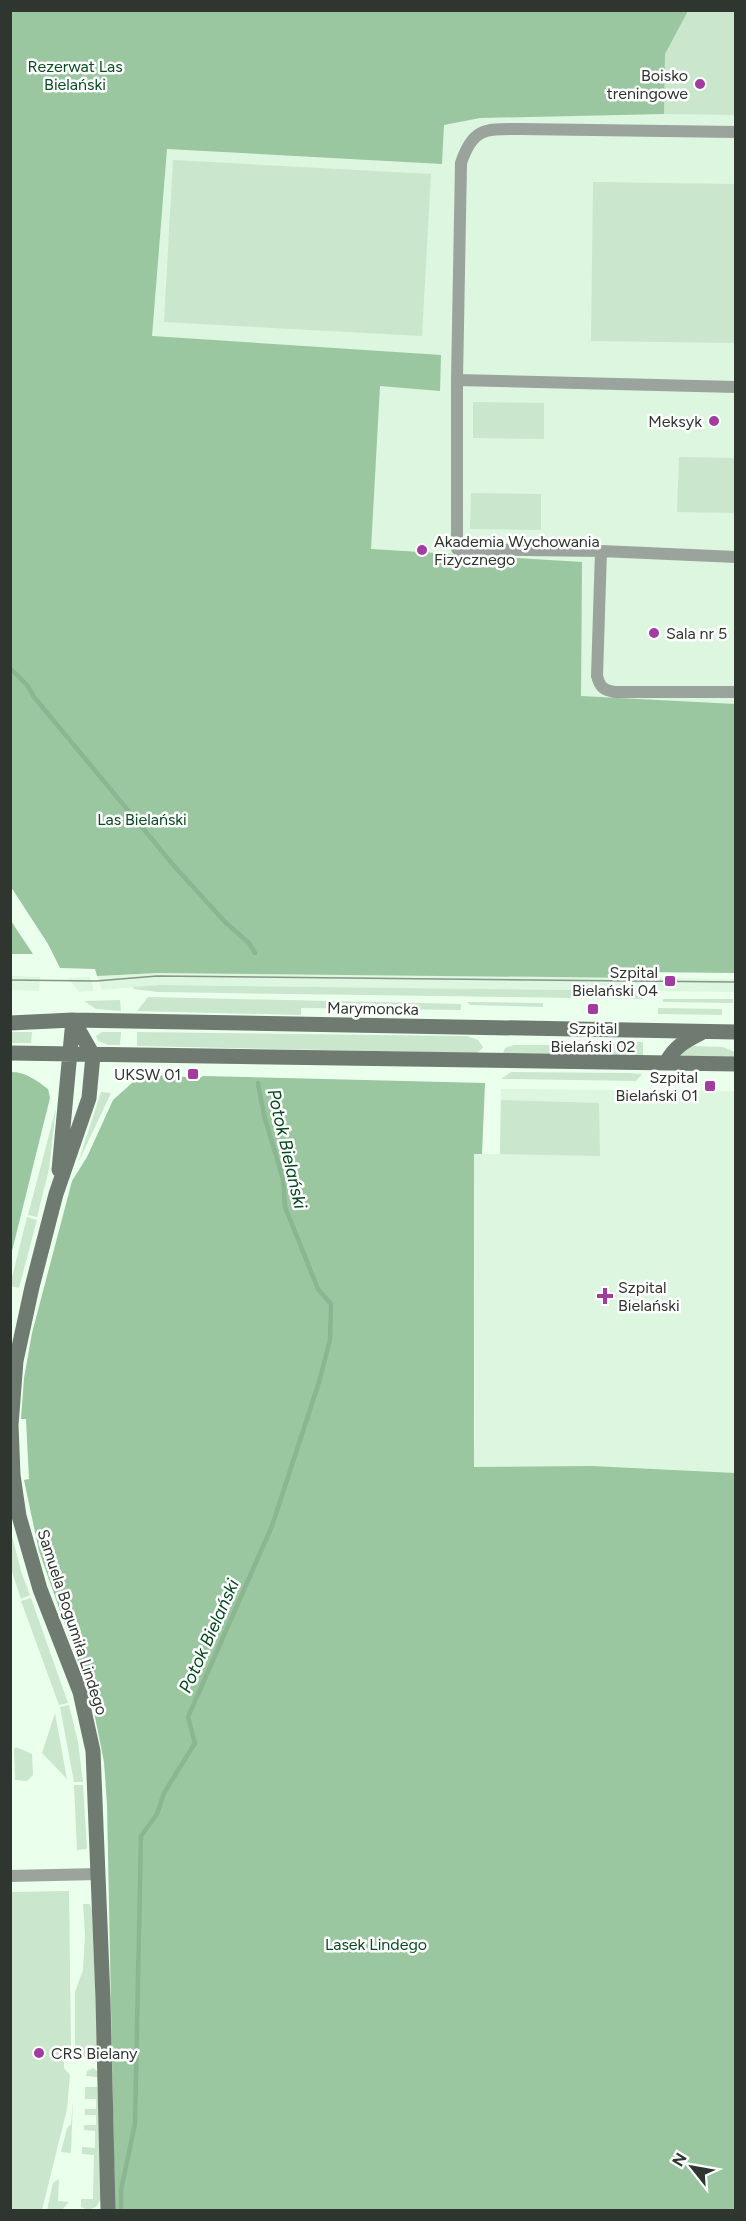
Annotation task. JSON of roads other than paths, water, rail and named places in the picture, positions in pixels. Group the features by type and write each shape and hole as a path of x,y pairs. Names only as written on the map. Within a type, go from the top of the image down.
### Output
{"main road":[{"name":"Marymoncka","path":"10,1023 73,1020 647,1032 707,1031 732,1036"},
{"name":"Samuela Bogumiła Lindego","path":"56,1194 73,1020"},
{"path":"73,1020 93,1055"},
{"path":"666,1064 670,1054 679,1044 707,1031"},
{"path":"10,1053 735,1065"},
{"name":"Samuela Bogumiła Lindego","path":"93,1055 89,1098 56,1194 34,1276 16,1361 11,1405 11,1452 14,1486 22,1527 40,1589 80,1692 90,1735 94,1767 108,2211"}],"street":[{"path":"735,132 512,129 490,130 477,134 466,150 461,163 457,380 457,549 601,551 735,557"},
{"path":"457,380 735,387"},
{"path":"601,551 597,676 600,687 606,691 615,692 735,692"},
{"path":"10,1876 98,1874"}],"waterway":[{"name":"Potok Bielański","path":"10,668 27,685 34,697 175,867 225,922 249,943 255,953"},
{"name":"Potok Bielański","path":"121,2210 121,2190 135,2124 141,1836 157,1814 164,1793 195,1743 188,1717 272,1526 319,1382 330,1340 331,1304 318,1289 285,1207 283,1179 264,1115 258,1083"}],"tram line":[{"path":"10,980 96,981 157,976 736,982"}],"place":[{"name":"Boisko treningowe","path":"700,84"},
{"name":"Meksyk","path":"714,421"},
{"name":"Akademia Wychowania Fizycznego","path":"422,550"},
{"name":"Sala nr 5","path":"654,633"},
{"name":"Szpital Bielański 04","path":"670,981"},
{"name":"Szpital Bielański 02","path":"593,1009"},
{"name":"UKSW 01","path":"193,1074"},
{"name":"Szpital Bielański 01","path":"710,1086"},
{"name":"Szpital Bielański","path":"605,1296"},
{"name":"CRS Bielany","path":"39,2053"}],"park label":[{"name":"Rezerwat Las Bielański","path":"75,75"},
{"name":"Las Bielański","path":"142,819"},
{"name":"Lasek Lindego","path":"376,1944"}]}
